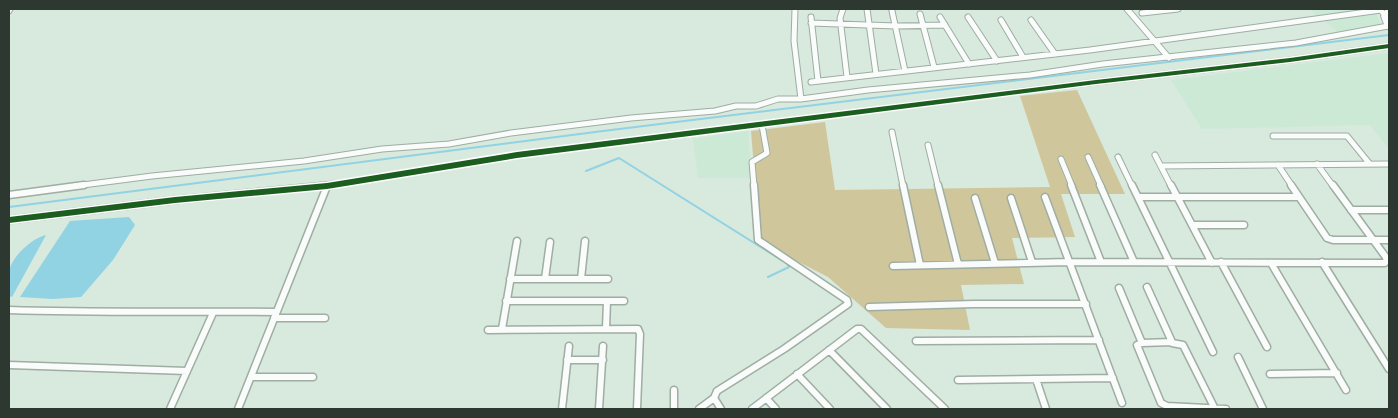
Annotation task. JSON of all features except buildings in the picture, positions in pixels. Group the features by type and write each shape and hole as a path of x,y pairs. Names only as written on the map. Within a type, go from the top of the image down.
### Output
{"highway":[{"path":"1384,12 1389,27"}],"street":[{"path":"795,9 794,42 801,99"},
{"path":"843,9 840,18 847,77"},
{"path":"867,9 876,74"},
{"path":"1127,9 1169,58"},
{"path":"1142,13 1178,9"},
{"path":"892,11 905,71"},
{"path":"811,82 1156,42 1384,12"},
{"path":"920,14 934,67"},
{"path":"940,16 968,64"},
{"path":"811,17 818,81"},
{"path":"968,17 997,61"},
{"path":"1000,20 1023,57"},
{"path":"1031,20 1054,54"},
{"path":"811,23 896,26 944,25"},
{"path":"9,195 152,176 304,161 382,149 449,144 506,134 631,118 715,111 736,106 756,106 778,100 801,99 1304,42 1389,27"},
{"path":"9,220 175,200 327,186 517,155 1096,82 1290,60 1389,46"},
{"path":"699,409 714,398 717,391 784,349 848,304 847,300 820,280 758,240 752,162 767,152 762,125"},
{"path":"892,132 920,265"},
{"path":"1273,136 1347,136 1369,164"},
{"path":"928,145 958,264"},
{"path":"1155,155 1212,263"},
{"path":"1088,157 1134,262"},
{"path":"1118,157 1213,352"},
{"path":"1061,159 1101,262"},
{"path":"1278,164 1327,238 1333,240 1389,240"},
{"path":"1317,164 1374,240 1388,263"},
{"path":"1161,166 1389,164"},
{"path":"238,409 327,186"},
{"path":"1045,197 1122,403"},
{"path":"1139,197 1299,197"},
{"path":"975,198 995,263"},
{"path":"1011,198 1032,262"},
{"path":"1352,210 1389,210"},
{"path":"1192,225 1244,225"},
{"path":"502,330 517,240"},
{"path":"545,279 550,242"},
{"path":"581,279 584,242"},
{"path":"893,266 1032,262 1388,263"},
{"path":"1221,262 1267,347"},
{"path":"1322,262 1389,368"},
{"path":"1271,263 1346,390"},
{"path":"510,280 608,279"},
{"path":"1147,287 1172,343"},
{"path":"1119,288 1142,342"},
{"path":"506,302 624,300"},
{"path":"606,329 608,301"},
{"path":"869,307 974,304 1086,304"},
{"path":"9,310 108,313 166,311 325,318"},
{"path":"170,409 213,313"},
{"path":"488,330 635,328 640,331 636,409"},
{"path":"752,409 855,329 861,330 945,409"},
{"path":"916,341 1099,340"},
{"path":"1215,409 1183,345 1142,342 1137,344 1161,403 1167,406 1207,409 1215,409 1226,409"},
{"path":"562,409 569,346"},
{"path":"599,409 604,346"},
{"path":"829,350 887,409"},
{"path":"1238,357 1263,409"},
{"path":"567,360 603,360"},
{"path":"9,365 187,371"},
{"path":"1270,374 1337,373"},
{"path":"797,374 830,409"},
{"path":"251,377 313,377"},
{"path":"958,380 1113,378"},
{"path":"1036,379 1046,409"},
{"path":"674,390 674,409"},
{"path":"714,398 721,409"},
{"path":"766,398 776,409"}],"shaded area":[{"path":"1309,9 1375,9 1381,26 1338,32"},
{"path":"1389,53 1389,149 1370,125 1202,129 1171,80"},
{"path":"1077,90 1125,194 1061,194 1075,237 1012,238 1024,284 961,285 970,330 886,328 828,277 760,242 751,131 825,122 835,190 1050,187 1020,96"},
{"path":"748,131 752,178 698,178 693,139"}],"water":[{"path":"129,217 135,225 113,260 81,297 53,299 20,297 70,221"},
{"path":"46,235 12,297 9,296 8,275 14,260 29,244"}],"waterway":[{"path":"9,207 603,131 1389,35"},
{"path":"586,171 619,158 783,261"},
{"path":"768,277 789,267 787,263"}],"cycle path":[{"path":"9,220 175,200 327,186 517,155 1096,82 1290,60 1389,46"}]}
